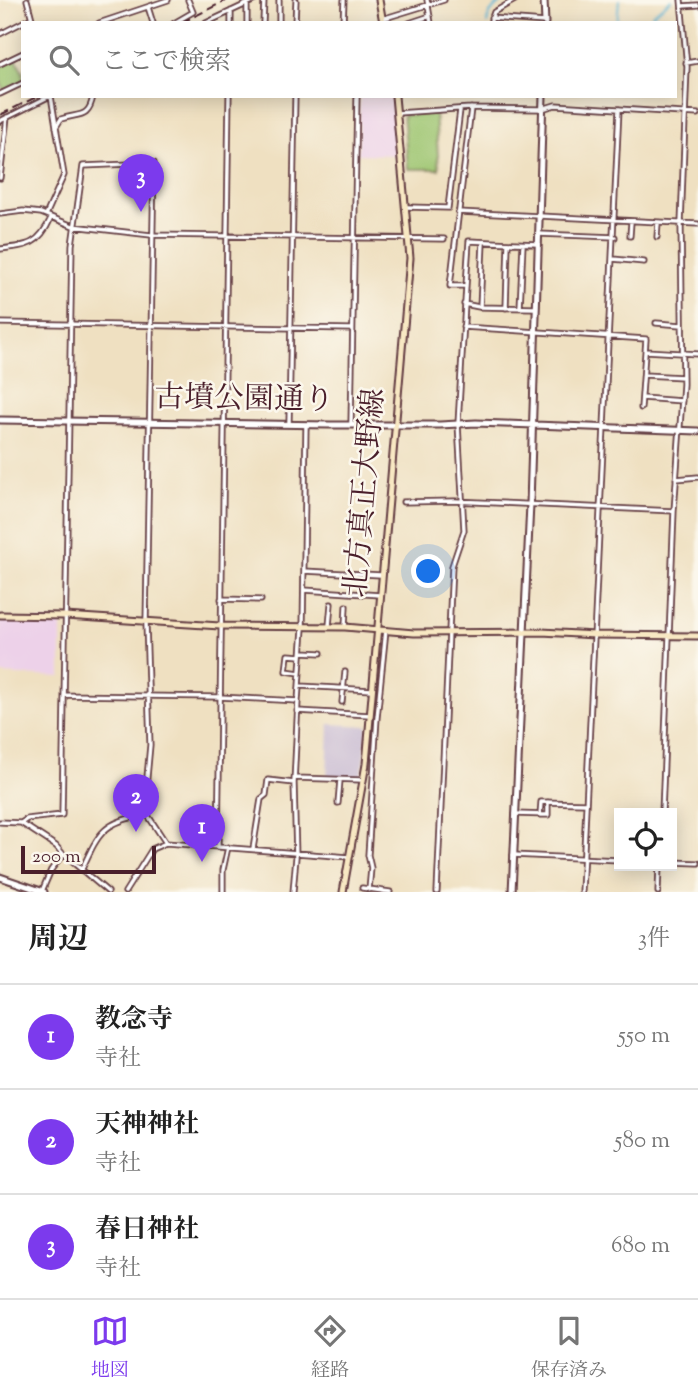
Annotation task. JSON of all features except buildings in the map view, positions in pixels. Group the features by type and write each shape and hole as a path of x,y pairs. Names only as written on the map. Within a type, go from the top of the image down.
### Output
{"main road":[{"path":"379,0 383,21"},
{"name":"北方真正大野線","path":"343,892 363,780 370,715 408,275 409,238 395,98"},
{"path":"0,615 65,616 220,626 345,627 448,634 523,632 698,636"}],"street":[{"path":"27,0 32,20"},
{"path":"110,21 148,7 154,2 168,0"},
{"path":"177,21 193,12 188,0"},
{"path":"210,21 255,0"},
{"path":"263,21 264,0"},
{"path":"279,0 279,21"},
{"path":"295,21 296,0"},
{"path":"343,21 344,0"},
{"path":"383,21 428,2 444,0"},
{"path":"490,21 494,12 514,0"},
{"path":"544,0 545,21"},
{"path":"662,808 667,635 683,377 681,224 686,63 681,0"},
{"path":"428,2 431,21"},
{"path":"247,4 247,21"},
{"path":"682,6 698,5"},
{"path":"148,7 152,21"},
{"path":"231,11 231,21"},
{"path":"125,14 127,21"},
{"path":"415,21 430,16"},
{"path":"0,34 21,25"},
{"path":"0,64 21,54"},
{"path":"686,63 698,61"},
{"path":"0,93 21,84"},
{"path":"0,121 46,98"},
{"path":"0,249 18,247 43,235 64,175 50,98"},
{"path":"55,129 61,119 85,114 92,98"},
{"path":"218,847 229,98"},
{"path":"289,424 295,98"},
{"path":"351,424 357,98"},
{"path":"512,892 537,331 537,244 543,98"},
{"path":"397,113 471,108 542,109 555,105 698,114"},
{"path":"466,286 450,286 471,108"},
{"path":"406,207 448,208 460,109"},
{"path":"582,892 620,109"},
{"path":"0,178 7,117"},
{"path":"21,823 27,819 62,815 73,226 83,166 154,163 146,623 150,738 147,814 166,843"},
{"path":"0,214 23,211 73,226 152,235 444,239"},
{"path":"458,212 698,224"},
{"path":"630,236 631,222"},
{"path":"657,237 658,223"},
{"path":"538,234 615,237"},
{"path":"437,892 452,566 464,530 458,424 469,242 537,244"},
{"path":"480,307 483,242"},
{"path":"506,308 508,243"},
{"path":"520,308 523,244"},
{"path":"613,259 645,262"},
{"path":"464,304 480,307 537,308"},
{"path":"0,323 352,329"},
{"path":"656,323 682,325"},
{"path":"463,327 646,339 641,408"},
{"path":"646,351 698,354"},
{"path":"644,375 683,377"},
{"path":"642,398 682,401"},
{"name":"古墳公園通り","path":"0,419 306,425 532,425 698,431"},
{"path":"293,892 294,780 303,628 306,425"},
{"path":"676,479 698,477"},
{"path":"402,502 530,504 674,511"},
{"path":"304,571 382,575"},
{"path":"304,590 380,594"},
{"path":"221,599 261,600"},
{"path":"329,627 331,604"},
{"path":"345,627 346,606"},
{"path":"369,890 371,868 368,855 373,773 387,630"},
{"path":"300,673 286,671 288,655 321,653"},
{"path":"342,702 345,672"},
{"path":"300,686 372,690"},
{"path":"64,695 298,701"},
{"path":"297,711 370,715"},
{"path":"253,849 261,799 268,780 363,780"},
{"path":"338,803 340,780"},
{"path":"515,814 548,815 548,802 586,803"},
{"path":"82,870 101,832 108,826 147,814"},
{"path":"0,822 21,823 56,846 108,892"},
{"path":"125,892 152,849 166,843 349,857"},
{"path":"223,892 223,870 228,847"},
{"path":"0,877 43,891 51,870 63,854"},
{"path":"513,855 614,860"},
{"path":"677,862 698,863"},
{"path":"658,892 659,871"},
{"path":"362,888 390,892"}],"shaded area":[{"path":"360,98 391,98 396,155 358,154"},
{"path":"0,621 61,621 61,677 0,674"},
{"path":"329,724 368,726 361,779 327,777"}],"green space":[{"path":"16,58 21,69 21,82 4,91 0,80 0,67"},
{"path":"435,113 439,169 408,169 403,115"},
{"path":"217,829 216,844 199,842 203,831"}],"waterway":[{"path":"488,21 491,12 506,0"},
{"path":"617,21 619,0"},
{"path":"650,21 653,14 671,0"}],"railway":[{"path":"185,21 227,0"},
{"path":"0,115 34,98"}],"place":[{"name":"春日神社","path":"141,212"},
{"name":"天神神社","path":"136,832"},
{"name":"教念寺","path":"202,862"}]}
